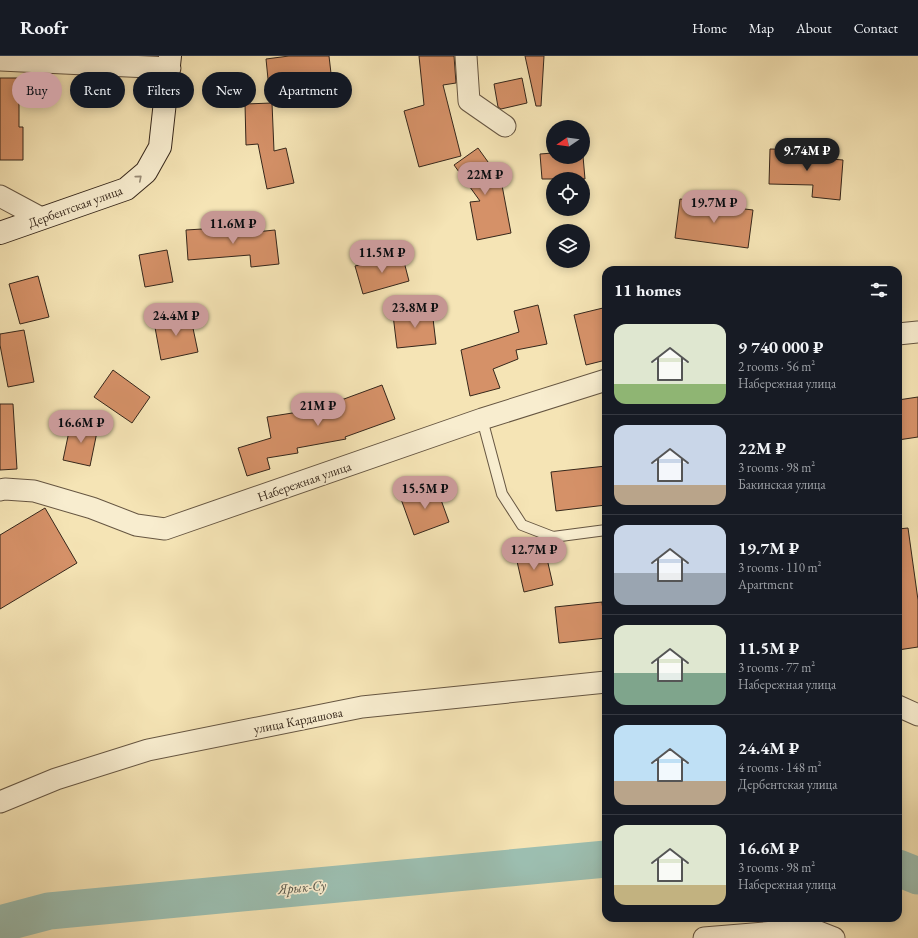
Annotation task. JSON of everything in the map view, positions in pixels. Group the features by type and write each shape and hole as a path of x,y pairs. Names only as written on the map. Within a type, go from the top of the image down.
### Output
{"main road":[{"name":"Дербентская улица","path":"0,233 126,189 146,172 160,147 170,62"}],"street":[{"path":"466,56 469,101 505,126"},
{"path":"0,60 170,62"},
{"path":"0,196 41,218"},
{"path":"902,334 918,332"},
{"name":"Набережная улица","path":"0,490 34,491 92,508 136,525 165,529 482,419 602,381"},
{"name":"улица Кардашова","path":"0,802 56,779 148,750 362,707 602,682"},
{"path":"902,708 918,715"},
{"path":"704,938 811,929 834,938"}],"lane":[{"path":"482,419 502,494 522,525 553,537 602,531"}],"building":[{"path":"289,56 329,56 331,72 267,72 266,59"},
{"path":"419,56 454,56 456,83 443,85 461,156 419,167 404,111 424,105"},
{"path":"525,56 544,56 541,106 536,106"},
{"path":"0,78 12,78 12,108 19,108 19,127 23,127 23,160 0,160"},
{"path":"522,78 527,103 501,109 498,107 494,84"},
{"path":"264,103 264,108 272,108 274,151 286,148 294,183 267,189 258,144 246,145 245,108 256,108 256,104"},
{"path":"478,148 501,180 511,233 477,240 470,202 480,201 454,165"},
{"path":"770,149 807,150 807,157 843,160 840,200 812,197 813,185 769,184"},
{"path":"540,154 546,154 546,164 584,164 584,172 546,172 546,179 542,179"},
{"path":"680,199 704,202 704,204 753,210 748,248 675,238"},
{"path":"235,227 236,234 275,230 279,264 251,267 250,255 188,260 186,230"},
{"path":"167,250 173,282 145,287 139,255"},
{"path":"402,254 409,281 363,294 355,266"},
{"path":"38,276 49,317 20,324 9,284"},
{"path":"538,305 547,344 516,350 518,359 493,369 500,388 470,396 461,350 519,332 514,311"},
{"path":"602,308 602,361 586,365 574,315"},
{"path":"432,310 436,344 397,348 393,315"},
{"path":"190,314 198,352 161,360 154,322"},
{"path":"24,330 34,382 8,387 0,345 0,334"},
{"path":"113,370 150,397 132,423 94,397"},
{"path":"382,385 395,419 345,437 346,439 297,448 298,453 267,458 270,469 247,476 238,448 271,438 267,417 305,411 304,407 344,399"},
{"path":"918,397 918,437 902,439 902,399"},
{"path":"0,404 13,404 17,469 0,470"},
{"path":"71,422 98,427 90,466 63,460"},
{"path":"602,466 602,505 556,511 551,472"},
{"path":"436,486 449,522 414,535 401,499"},
{"path":"45,508 77,563 0,609 0,535"},
{"path":"908,528 918,600 918,647 902,649 902,529"},
{"path":"545,550 553,585 524,592 516,557"},
{"path":"602,602 602,638 559,643 555,607"}],"waterway":[{"name":"Ярык-Су","path":"0,924 49,911 602,859"},
{"name":"Ярык-Су","path":"902,870 918,876"}]}
